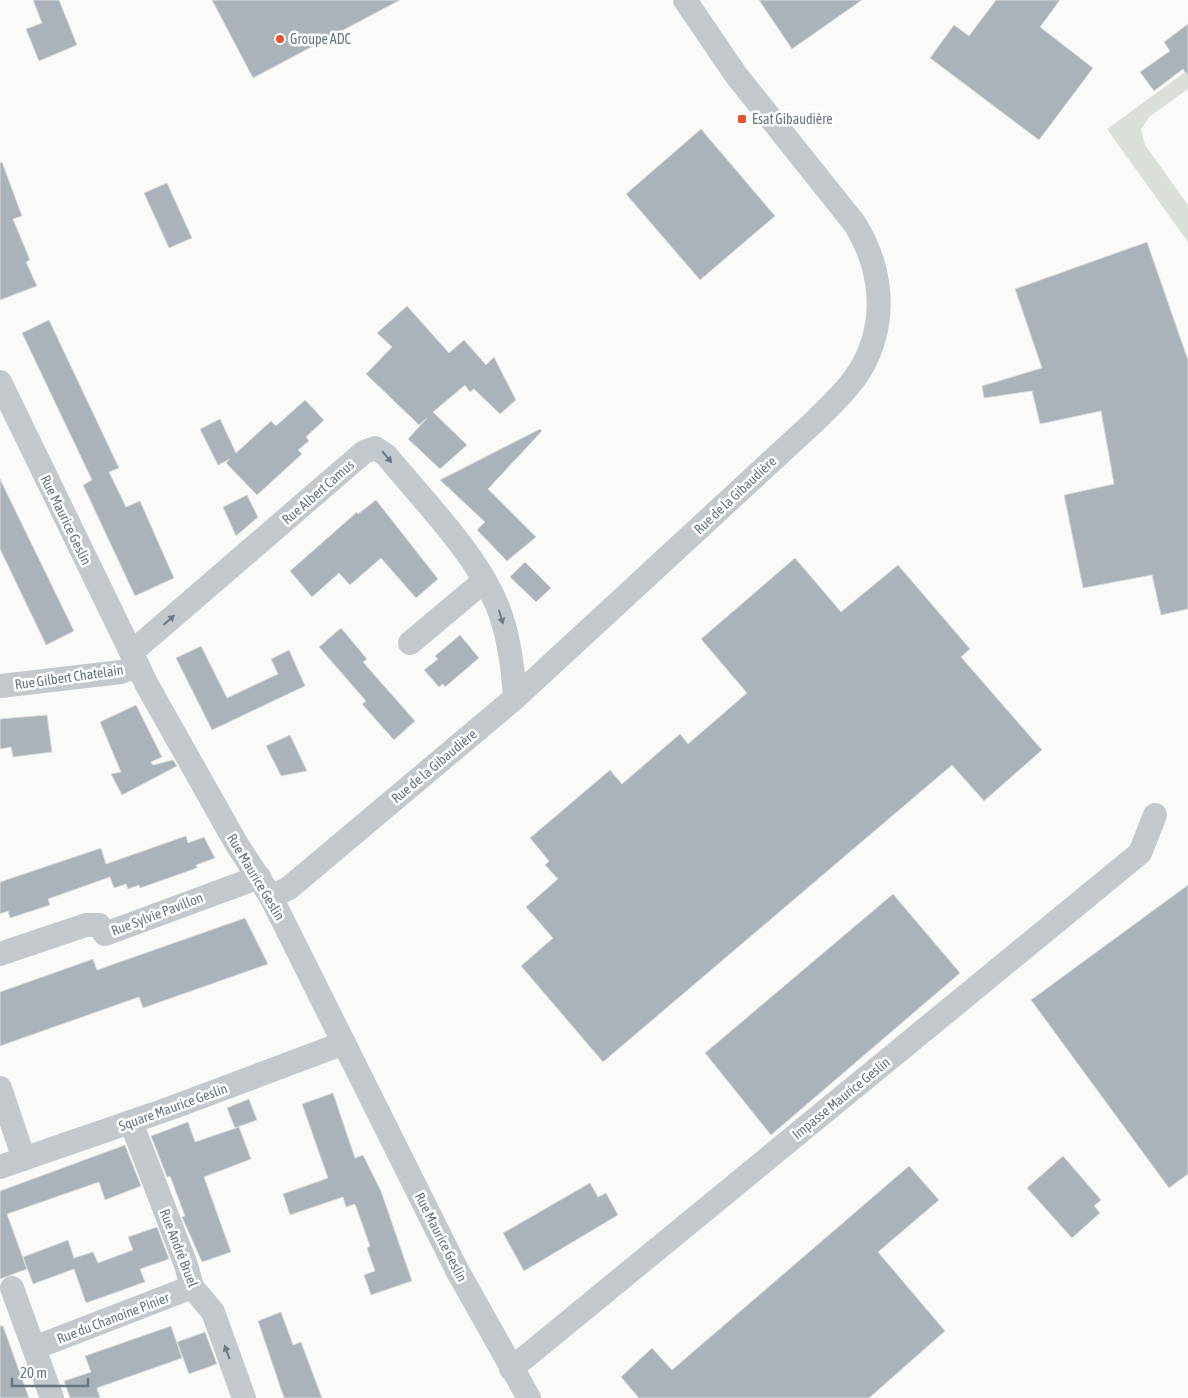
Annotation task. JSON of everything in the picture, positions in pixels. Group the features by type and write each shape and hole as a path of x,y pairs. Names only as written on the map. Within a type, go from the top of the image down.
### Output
{"street":[{"name":"Rue de la Gibaudière","path":"271,897 289,888 515,698 814,422 852,382 862,367 874,337 879,307 879,283 866,240 856,224 736,75 685,0"},
{"name":"Rue Maurice Geslin","path":"0,382 135,659 217,809 271,897 457,1270 529,1398"},
{"name":"Rue Albert Camus","path":"135,659 369,449 381,450 462,548 497,605 507,638 515,698"},
{"path":"410,643 484,581"},
{"name":"Rue Gilbert Chatelain","path":"0,686 120,672 135,659"},
{"name":"Impasse Maurice Geslin","path":"511,1369 1140,853 1155,815"},
{"name":"Rue Sylvie Pavillon","path":"0,954 86,925 99,925 105,934 259,877"},
{"name":"Square Maurice Geslin","path":"0,1168 131,1122 344,1043"},
{"path":"0,1088 24,1159"},
{"name":"Rue André Bruel","path":"131,1122 186,1265 192,1287 213,1312 244,1398"},
{"name":"Rue du Chanoine Pinier","path":"34,1348 192,1287"},
{"path":"12,1288 52,1398"}],"shaded area":[{"path":"1188,70 1188,89 1149,117 1141,130 1145,145 1188,205 1188,242 1107,129"}],"building":[{"path":"33,0 59,0 77,45 39,61 26,29 42,23"},
{"name":"Groupe ADC","path":"212,0 400,0 253,78"},
{"path":"759,0 862,0 792,49"},
{"path":"996,0 1060,0 1040,27 1093,68 1039,140 930,58 954,25 969,36"},
{"path":"1188,24 1188,76 1183,69 1154,91 1140,72 1170,51 1164,42"},
{"path":"701,129 775,216 700,280 626,194"},
{"path":"2,162 22,216 13,219 30,260 26,262 37,286 0,300 0,163"},
{"path":"167,183 192,238 169,248 144,193"},
{"path":"1147,242 1188,360 1188,609 1161,615 1152,575 1083,588 1064,495 1114,484 1101,411 1040,424 1032,391 984,398 982,386 1042,368 1015,289"},
{"path":"407,306 449,353 464,340 486,365 494,357 516,400 500,414 474,389 470,392 465,385 433,412 467,445 440,469 408,439 427,418 419,425 366,374 392,347 377,333"},
{"path":"49,320 119,468 109,472 126,507 140,501 174,578 135,596 83,485 92,480 22,333"},
{"path":"305,400 324,420 306,437 309,441 298,450 302,454 257,495 226,463 230,459 218,465 200,429 220,419 236,453 271,421 276,426"},
{"path":"540,429 542,431 488,489 536,537 507,561 477,530 485,522 440,480"},
{"path":"0,479 74,631 46,645 0,549"},
{"path":"247,495 258,517 236,536 223,507"},
{"path":"376,500 438,579 416,598 381,558 350,585 339,573 312,597 290,571 357,512 358,514"},
{"path":"795,558 841,612 898,565 970,649 961,657 1042,750 984,801 952,765 603,1062 521,966 553,938 526,907 558,879 545,865 549,861 530,838 610,770 622,784 680,734 688,744 747,693 701,639"},
{"path":"525,562 551,588 536,602 510,577"},
{"path":"341,628 367,659 363,662 415,721 394,740 362,704 366,701 319,647"},
{"path":"460,635 479,658 445,687 443,684 439,687 424,670 438,659 435,656"},
{"path":"201,646 227,698 278,674 271,659 289,650 305,686 212,730 176,658"},
{"path":"136,705 162,757 151,762 153,765 173,760 177,766 122,795 111,774 121,772 100,722"},
{"path":"47,715 52,752 13,757 11,747 0,749 0,719"},
{"path":"290,735 307,771 281,776 266,746"},
{"path":"186,836 188,843 204,837 215,858 196,865 197,868 140,888 139,885 128,889 126,884 114,888 110,877 48,899 50,905 10,918 8,911 0,914 0,882 101,848 106,864"},
{"path":"1188,885 1188,1174 1169,1188 1031,1000"},
{"path":"893,894 960,973 771,1135 705,1053"},
{"path":"245,918 268,964 143,1008 139,997 0,1046 0,992 93,959 97,970"},
{"path":"333,1093 355,1158 363,1155 381,1191 412,1281 371,1295 364,1275 375,1271 367,1248 370,1246 355,1204 346,1207 343,1197 290,1215 283,1194 328,1178 302,1104"},
{"path":"249,1099 257,1120 235,1128 227,1108"},
{"path":"188,1122 195,1142 239,1127 251,1159 204,1177 231,1252 202,1262 182,1217 185,1216 170,1176 167,1177 151,1136"},
{"path":"125,1145 141,1186 105,1200 99,1182 7,1214 27,1269 0,1279 0,1191"},
{"path":"1063,1156 1101,1200 1094,1206 1100,1213 1072,1238 1027,1188"},
{"path":"909,1166 939,1200 878,1252 945,1331 869,1398 639,1398 621,1377 652,1348 672,1370"},
{"path":"590,1183 598,1197 606,1193 618,1215 524,1271 503,1233"},
{"path":"157,1227 169,1259 140,1269 145,1282 86,1303 74,1269 33,1284 23,1257 68,1240 74,1258 93,1252 98,1263 133,1250 128,1237"},
{"path":"281,1312 293,1345 301,1342 322,1398 284,1398 258,1321"},
{"path":"0,1326 3,1326 29,1398 0,1398"},
{"path":"171,1326 182,1358 97,1388 100,1398 70,1398 64,1381 91,1372 85,1356"},
{"path":"205,1332 217,1364 189,1374 177,1342"}],"place":[{"name":"Groupe ADC","path":"280,39"},
{"name":"Esat Gibaudière","path":"742,119"}]}
